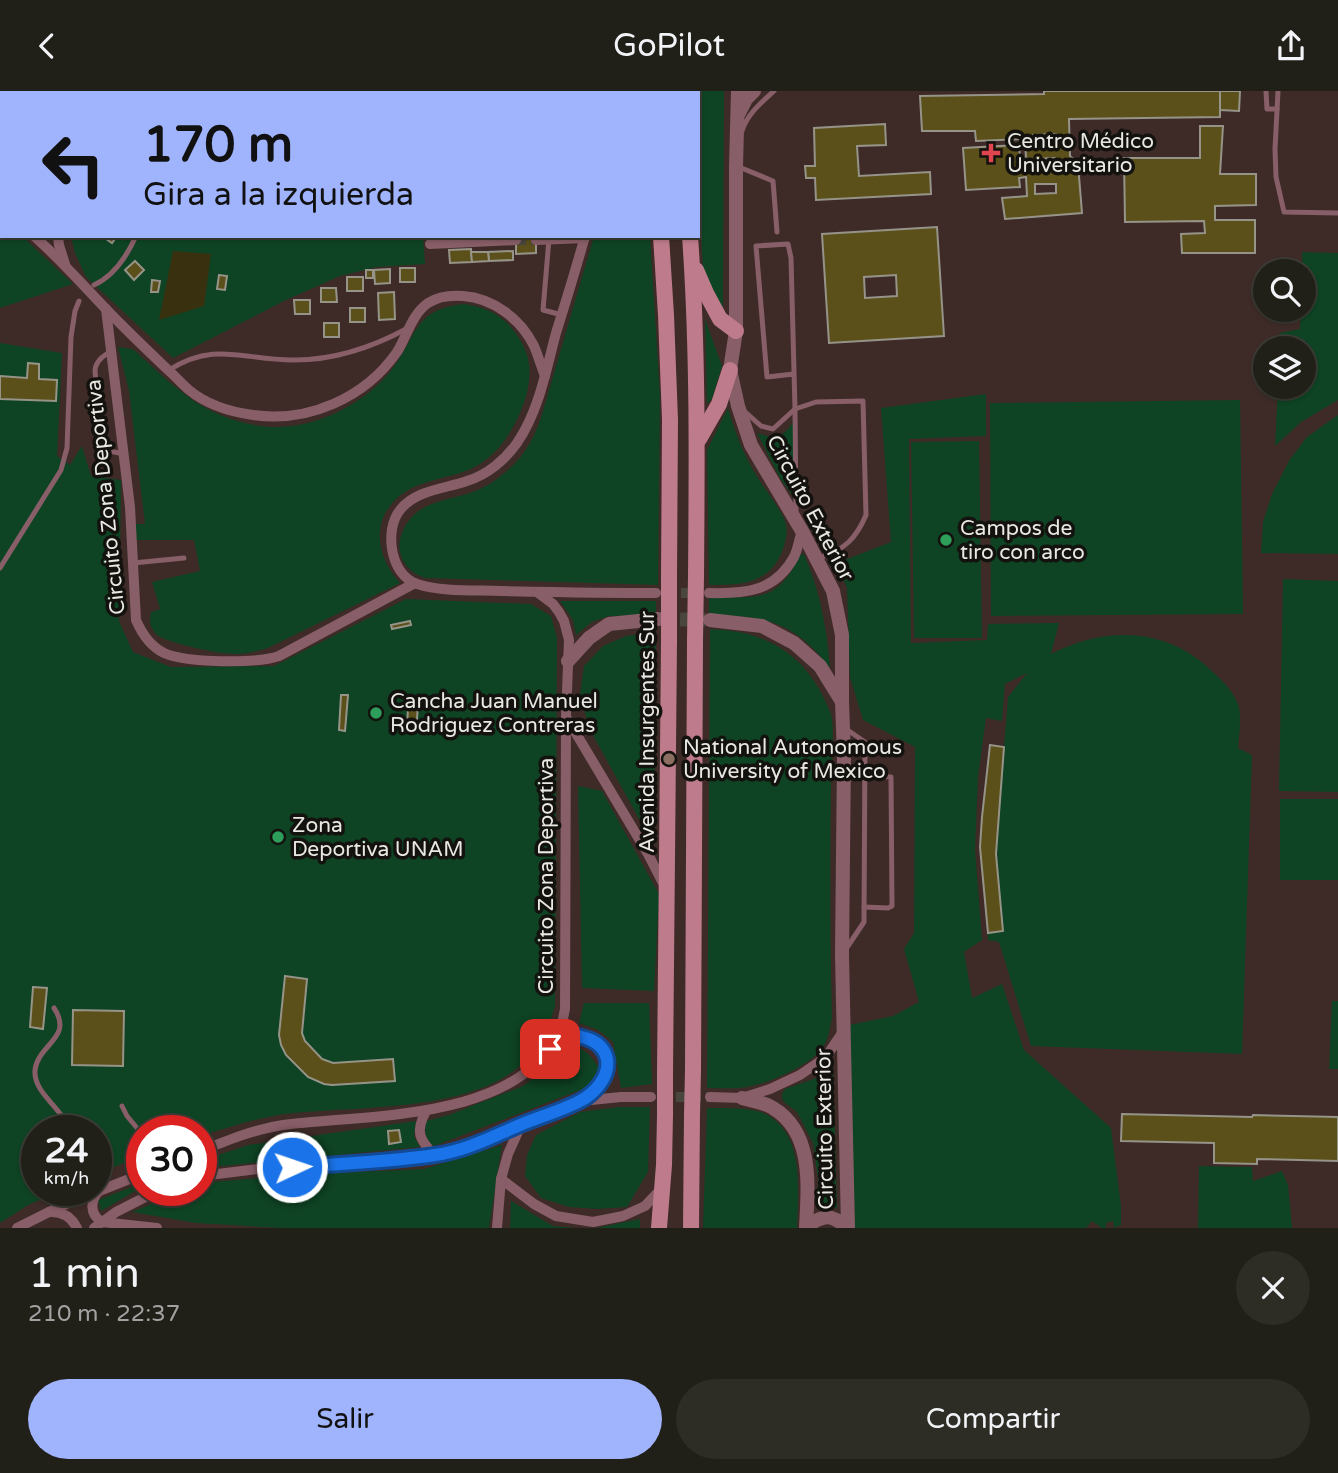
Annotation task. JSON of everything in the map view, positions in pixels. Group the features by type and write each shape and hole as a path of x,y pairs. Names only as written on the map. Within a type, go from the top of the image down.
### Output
{"main road":[{"name":"Avenida Insurgentes Sur","path":"659,1228 664,1165 670,420 661,238"},
{"path":"690,238 698,442 691,1228"},
{"path":"692,261 720,319 736,331"},
{"path":"698,442 719,404 730,369"}],"street":[{"name":"Circuito Exterior","path":"738,91 736,331 730,369 738,406 751,445 799,526 833,591 842,635 842,955 848,1228"},
{"path":"737,118 746,99 754,91"},
{"path":"36,238 190,391 236,412 270,416 304,413 349,396 375,377 396,354 423,307 436,299 453,295 483,299 517,322 534,346 545,376"},
{"path":"58,238 67,268"},
{"path":"536,240 567,238"},
{"path":"585,238 545,376 523,433 506,456 487,472 422,495 399,511 392,527 393,553 401,570 415,583 453,590 656,593"},
{"path":"430,243 516,240"},
{"name":"Circuito Zona Deportiva","path":"102,305 111,351 130,507 136,620 144,636 157,649 174,657 207,660 257,661 279,656 415,583"},
{"path":"709,593 758,590 777,578 794,557 799,526"},
{"name":"Circuito Zona Deportiva","path":"217,1145 255,1131 282,1126 426,1111 456,1104 511,1083 542,1058 559,1033 565,1009 566,717 569,640 564,621 553,604 537,592"},
{"path":"568,661 589,638 609,624 658,619"},
{"path":"710,620 762,626 794,643 820,666 842,701"},
{"path":"566,717 667,890"},
{"name":"Circuito Exterior","path":"742,1098 771,1089 813,1068 826,1056 844,1030"},
{"path":"559,1033 589,1038 600,1046 606,1057 605,1077 581,1101"},
{"path":"217,1174 434,1155 479,1144 581,1101 651,1097"},
{"name":"Circuito Exterior","path":"710,1097 742,1098 771,1106 789,1120 802,1142 809,1180 806,1227"},
{"path":"426,1111 421,1121 420,1136 434,1155"},
{"path":"497,1228 501,1179 511,1144 521,1125"},
{"path":"501,1179 534,1204 556,1216 593,1222 623,1216 645,1206 662,1188"},
{"path":"16,1228 61,1206"},
{"path":"92,1206 98,1225"},
{"path":"98,1225 128,1206"},
{"path":"48,1212 68,1216 77,1228"},
{"path":"806,1227 820,1217 828,1217 835,1218 848,1228"},
{"path":"98,1225 157,1228"}],"lane":[{"path":"774,91 754,110 744,125 736,162 773,181 777,232"},
{"path":"1266,91 1267,109 1277,109"},
{"path":"1278,91 1276,177 1284,212 1338,213"},
{"path":"94,285 119,265 135,238"},
{"path":"549,239 543,310 562,315"},
{"path":"794,375 767,377 756,246 788,244 791,258 799,526"},
{"path":"0,568 61,470 67,448 71,337 79,301"},
{"path":"169,370 187,359 208,354 230,353 296,361 336,356 374,344 411,326"},
{"path":"111,351 96,364 95,370 100,449 124,454"},
{"path":"738,406 761,426 773,429 795,409 816,402 863,401 866,515 852,540 836,553 816,559"},
{"path":"133,563 184,558"},
{"path":"842,955 864,922 865,743 843,726"},
{"path":"864,775 891,777 892,906 864,907"},
{"path":"54,1008 60,1020 59,1032 53,1043 41,1053 35,1076 37,1084 61,1115"},
{"path":"122,1106 126,1115"}],"shaded area":[{"name":"National Autonomous University of Mexico","path":"700,91 1338,91 1338,1228 0,1228 0,238 700,238"}],"green space":[{"path":"700,91 724,91 723,312 703,270"},
{"path":"0,238 24,238 73,284 0,308"},
{"path":"71,238 423,238 425,264 377,267 340,276 286,300 173,358 86,277"},
{"path":"593,238 650,238 660,396 658,585 425,578 406,565 399,549 402,532 411,518 426,507 492,482 510,468 533,438"},
{"path":"1302,252 1338,253 1338,400 1301,422 1275,446 1277,399 1316,399 1316,336 1280,336 1280,333 1300,329 1300,322 1316,322 1316,259 1302,259"},
{"path":"464,304 480,307 494,314 517,335 526,351 530,374 525,400 509,435 483,462 460,473 413,488 390,506 381,525 381,546 388,566 400,583 268,648 252,652 235,654 205,650 169,641 155,633 150,623 151,612 160,609 152,582 200,571 194,540 134,540 134,524 145,524 129,391 118,347 134,350 181,392 216,413 249,424 287,427 336,413 366,395 390,372 425,319 447,307"},
{"path":"705,319 722,366 712,399 707,404"},
{"name":"Zona Deportiva UNAM","path":"0,343 62,353 57,456 70,465 82,446 91,476 121,480 119,621 133,652 171,667 274,666 406,599 531,604 551,616 557,638 555,1006 539,1043 527,1059 512,1072 489,1085 433,1101 284,1114 217,1131 217,1115 126,1115 126,1162 112,1168 112,1115 21,1115 21,1206 26,1206 0,1223"},
{"path":"986,394 986,436 909,439 911,643 987,640 988,624 1059,623 1051,654 1094,638 1115,635 1158,639 1197,658 1228,688 1239,708 1238,748 1252,755 1242,1054 1031,1046 999,942 988,940 980,847 990,745 1004,746 1008,697 1027,673 1005,684 1002,721 986,718 978,777 975,850 982,940 964,952 972,998 1002,984 1024,1050 1111,1128 1121,1225 1114,1228 1113,1221 1106,1223 1106,1228 1102,1228 1092,1221 1086,1228 855,1228 849,1025 893,1016 919,1002 904,949 914,933 915,747 863,720 850,677 847,588 837,563 891,542 881,408"},
{"path":"1240,400 1243,614 991,616 990,403"},
{"path":"728,408 748,461 785,520 787,528 782,552 776,563 761,577 742,583 709,585 707,450"},
{"path":"1338,415 1338,554 1261,553 1263,522 1272,494 1290,459 1307,437"},
{"path":"793,422 794,498 780,478 757,433 782,435"},
{"name":"Campos de tiro con arco","path":"979,441 982,638 914,638 911,442"},
{"path":"804,554 822,610 830,668 804,640 777,624 746,617 709,615 709,597 753,597 774,590 783,582 800,555"},
{"path":"1283,579 1338,581 1338,792 1279,791"},
{"path":"560,601 656,601 656,615 609,616 592,622 576,635 573,620"},
{"path":"710,629 751,635 785,651 799,663 822,694 831,714 833,728 830,874 832,1017 827,1040 803,1065 771,1080 736,1088 707,1088"},
{"path":"656,632 654,846 589,728 580,695 584,666 603,646 626,636"},
{"path":"578,786 602,791 659,894 654,991 582,988"},
{"path":"1280,799 1338,799 1338,880 1280,880"},
{"path":"1332,1001 1338,1001 1338,1069 1329,1069"},
{"path":"584,1003 649,1003 652,1084 621,1088 613,1042 598,1030 579,1023"},
{"path":"571,1045 588,1053 599,1068 596,1080 588,1087 434,1146 427,1138 426,1121 449,1115 523,1086 543,1071 563,1048"},
{"path":"833,1064 837,1208 817,1207 818,1178 813,1143 797,1112 782,1098 785,1089 819,1077"},
{"path":"619,1107 650,1107 648,1172 627,1207 569,1207 541,1198 525,1176 527,1155 536,1135 580,1112"},
{"path":"707,1108 761,1112 776,1120 786,1132 792,1146 798,1180 797,1228 703,1228"},
{"path":"416,1121 414,1136 420,1147 217,1166 217,1156 248,1145"},
{"path":"502,1145 489,1228 281,1228 196,1223 132,1212 146,1206 217,1206 217,1182 424,1169"},
{"path":"1199,1166 1252,1167 1253,1181 1282,1171 1288,1185 1292,1228 1198,1228"},
{"path":"126,1189 126,1196 112,1205 112,1195"},
{"path":"511,1201 553,1226 575,1228 510,1228"},
{"path":"640,1219 640,1228 596,1228"}],"sand":[{"path":"173,251 211,254 204,306 159,320"}],"building":[{"name":"Centro Médico Universitario","path":"1044,91 1220,91 1220,117 1069,119 1070,156 1078,164 1082,213 1005,219 1002,198 1027,196 1026,177 1019,178 1020,187 966,190 963,148 1019,145 1020,158 1026,158 1025,139 976,141 975,131 922,131 920,96 1044,94","holes":["1056,134 1056,143 1033,144 1033,135","1055,158 1056,168 1034,169 1034,159","1035,184 1056,184 1056,193 1035,194"]},
{"path":"1220,91 1240,91 1239,111 1220,110"},
{"path":"885,124 886,145 857,146 859,176 930,172 931,194 816,200 815,178 806,178 805,166 815,166 814,128"},
{"path":"1200,126 1223,126 1220,174 1256,174 1256,205 1215,206 1215,220 1255,220 1255,253 1182,253 1181,234 1205,233 1204,221 1125,222 1124,158 1200,158"},
{"path":"937,227 944,336 829,343 822,234","holes":["896,275 897,296 865,298 864,277"]},
{"path":"516,238 536,238 536,253 516,254"},
{"path":"471,249 472,262 450,263 449,250"},
{"path":"513,251 513,260 489,261 488,252"},
{"path":"471,252 488,252 489,261 472,262"},
{"path":"135,261 144,270 134,280 125,270"},
{"path":"400,268 415,268 415,282 400,282"},
{"path":"390,269 390,283 375,284 374,270"},
{"path":"366,270 373,270 373,278 366,278"},
{"path":"219,275 227,276 225,290 217,289"},
{"path":"347,277 363,277 363,291 347,291"},
{"path":"152,280 160,281 158,292 151,292"},
{"path":"321,288 336,288 337,302 321,302"},
{"path":"394,292 395,319 379,320 378,293"},
{"path":"294,300 310,300 310,314 295,314"},
{"path":"350,308 365,308 365,322 350,322"},
{"path":"324,323 339,323 339,337 324,337"},
{"path":"28,363 39,364 39,379 57,380 56,401 0,399 0,376 27,378"},
{"path":"410,621 411,625 392,629 391,625"},
{"path":"341,695 348,695 345,731 339,730"},
{"path":"408,705 418,706 416,731 407,731"},
{"path":"990,745 1004,747 996,854 1003,931 988,933 980,847"},
{"path":"285,976 307,979 302,1033 305,1041 322,1059 333,1063 393,1059 395,1081 332,1085 308,1077 286,1055 281,1045 279,1035"},
{"path":"33,987 47,988 43,1029 30,1027"},
{"path":"73,1010 124,1011 123,1066 72,1065"},
{"path":"1122,1114 1338,1117 1338,1161 1257,1159 1257,1164 1214,1163 1214,1143 1121,1141"},
{"path":"399,1130 401,1142 389,1144 388,1131"}],"tunnel":[{"path":"516,240 536,240"},
{"path":"666,593 702,593"},
{"path":"659,619 705,620"},
{"path":"661,1097 710,1097"}],"place":[{"name":"Centro Médico Universitario","path":"991,153"},
{"name":"Campos de tiro con arco","path":"946,540"},
{"name":"Cancha Juan Manuel Rodriguez Contreras","path":"376,713"},
{"name":"National Autonomous University of Mexico","path":"669,759"},
{"name":"Zona Deportiva UNAM","path":"278,837"}],"route":[{"path":"292,1167 437,1155 479,1144 581,1101 605,1077 607,1064 604,1051 589,1038 559,1033 550,1049"}]}
